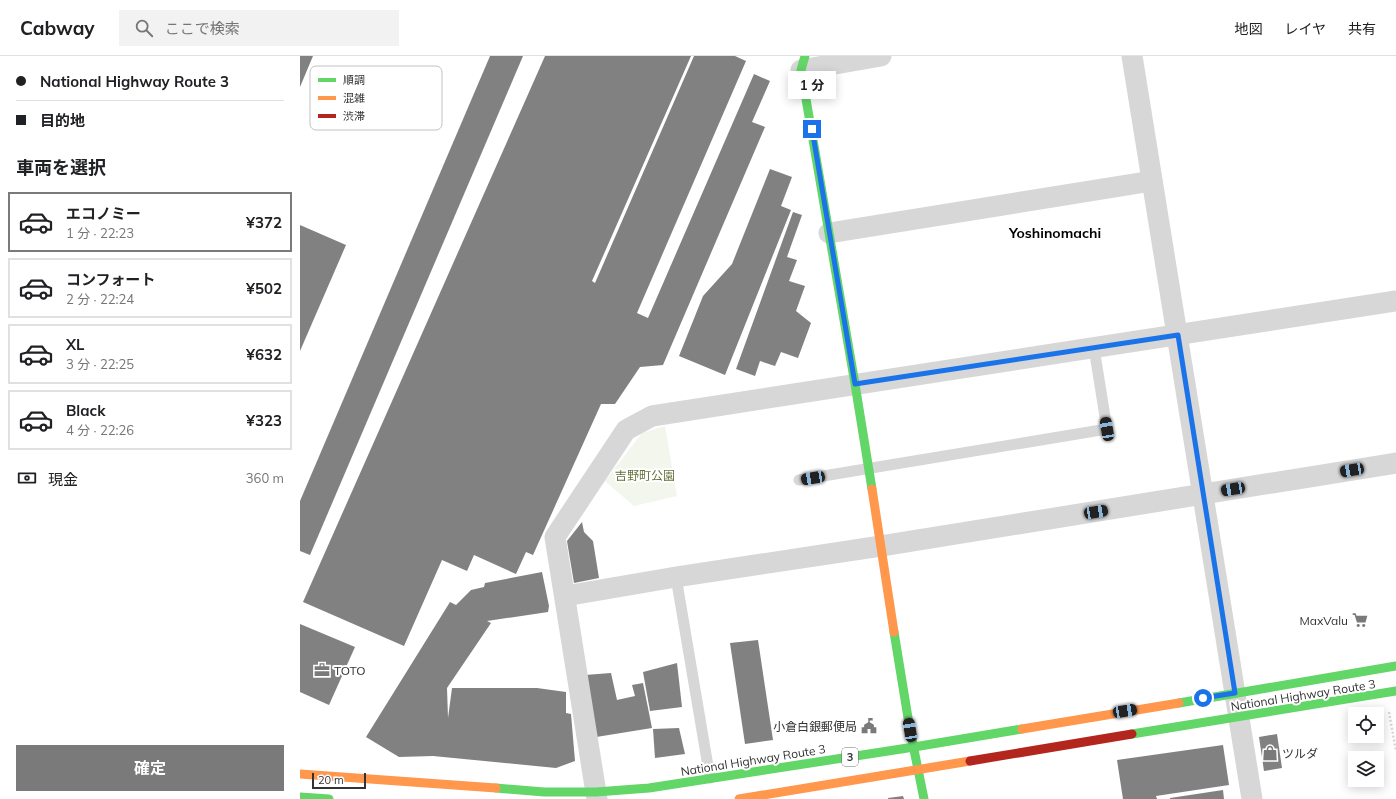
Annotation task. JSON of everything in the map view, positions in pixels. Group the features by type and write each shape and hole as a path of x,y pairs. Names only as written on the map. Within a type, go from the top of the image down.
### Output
{"main road":[{"path":"803,63 829,234 869,468 914,747 924,799"},
{"name":"National Highway Route 3","path":"300,774 596,796 914,747 1396,666"},
{"name":"National Highway Route 3","path":"739,799 919,771 1396,692"},
{"path":"300,797 329,799"}],"street":[{"path":"803,63 881,56"},
{"path":"1132,56 1252,799"},
{"path":"829,234 1152,181"},
{"path":"596,796 555,537 626,430 652,416 1396,301"},
{"path":"565,596 1396,462"}],"lane":[{"path":"799,480 1107,429 1094,348"},
{"path":"676,577 710,778"}],"path":[{"path":"1388,705 1396,751"}],"green space":[{"name":"吉野町公園","path":"665,426 677,496 634,506 605,481 642,433"}],"building":[{"path":"300,56 313,56 300,87"},
{"path":"490,56 523,56 310,555 300,551 300,501"},
{"path":"545,56 691,56 592,281 595,283 694,56 735,56 746,61 637,313 648,318 754,74 770,81 752,122 765,127 663,365 640,367 615,404 601,404 533,555 526,552 516,574 474,555 467,571 442,560 404,646 303,602"},
{"path":"770,169 792,177 781,206 791,210 725,375 679,356 703,296 732,264"},
{"path":"793,212 802,215 787,257 797,260 789,281 805,286 796,311 811,323 798,358 781,352 775,366 760,361 755,376 736,369"},
{"path":"300,225 346,245 300,351"},
{"path":"582,522 584,532 593,541 599,578 574,583 567,541"},
{"path":"542,572 549,606 548,612 487,621 491,623 447,688 448,718 452,688 537,688 566,692 566,713 571,714 575,761 556,768 433,756 399,757 366,737 450,602 456,605 471,590 484,587 485,583"},
{"name":"TOTO","path":"300,624 355,647 329,705 300,692"},
{"path":"758,640 773,740 745,744 730,643"},
{"path":"677,663 682,707 650,711 643,672"},
{"path":"611,673 617,700 635,696 632,685 643,683 652,728 590,738 585,675"},
{"path":"679,728 685,754 655,758 653,729"},
{"path":"1277,734 1282,768 1264,771 1259,737"},
{"path":"1223,745 1229,785 1156,796 1157,799 1123,799 1117,760"},
{"path":"1223,790 1224,799 1170,799 1170,798"},
{"path":"903,796 904,799 888,799 888,798"}],"traffic: fast":[{"path":"805,56 801,70 872,489"},
{"path":"894,632 910,730 924,799"},
{"path":"1179,703 1396,666"},
{"path":"1132,734 1396,691"},
{"path":"496,788 544,792 596,792 649,788 1022,729"},
{"path":"300,797 329,799"}],"traffic: slow":[{"path":"872,489 894,632"},
{"path":"1022,729 1179,703"},
{"path":"739,799 970,761"},
{"path":"300,774 496,788"}],"traffic: jam":[{"path":"970,761 1132,734"}],"place":[{"name":"MaxValu","path":"1360,620"},
{"name":"TOTO","path":"322,670"},
{"name":"小倉白銀郵便局","path":"869,726"},
{"name":"ツルダ","path":"1270,753"}],"district":[{"name":"Yoshinomachi","path":"1055,233"}],"route":[{"path":"812,129 855,384 1178,335 1235,693 1203,698"}]}
